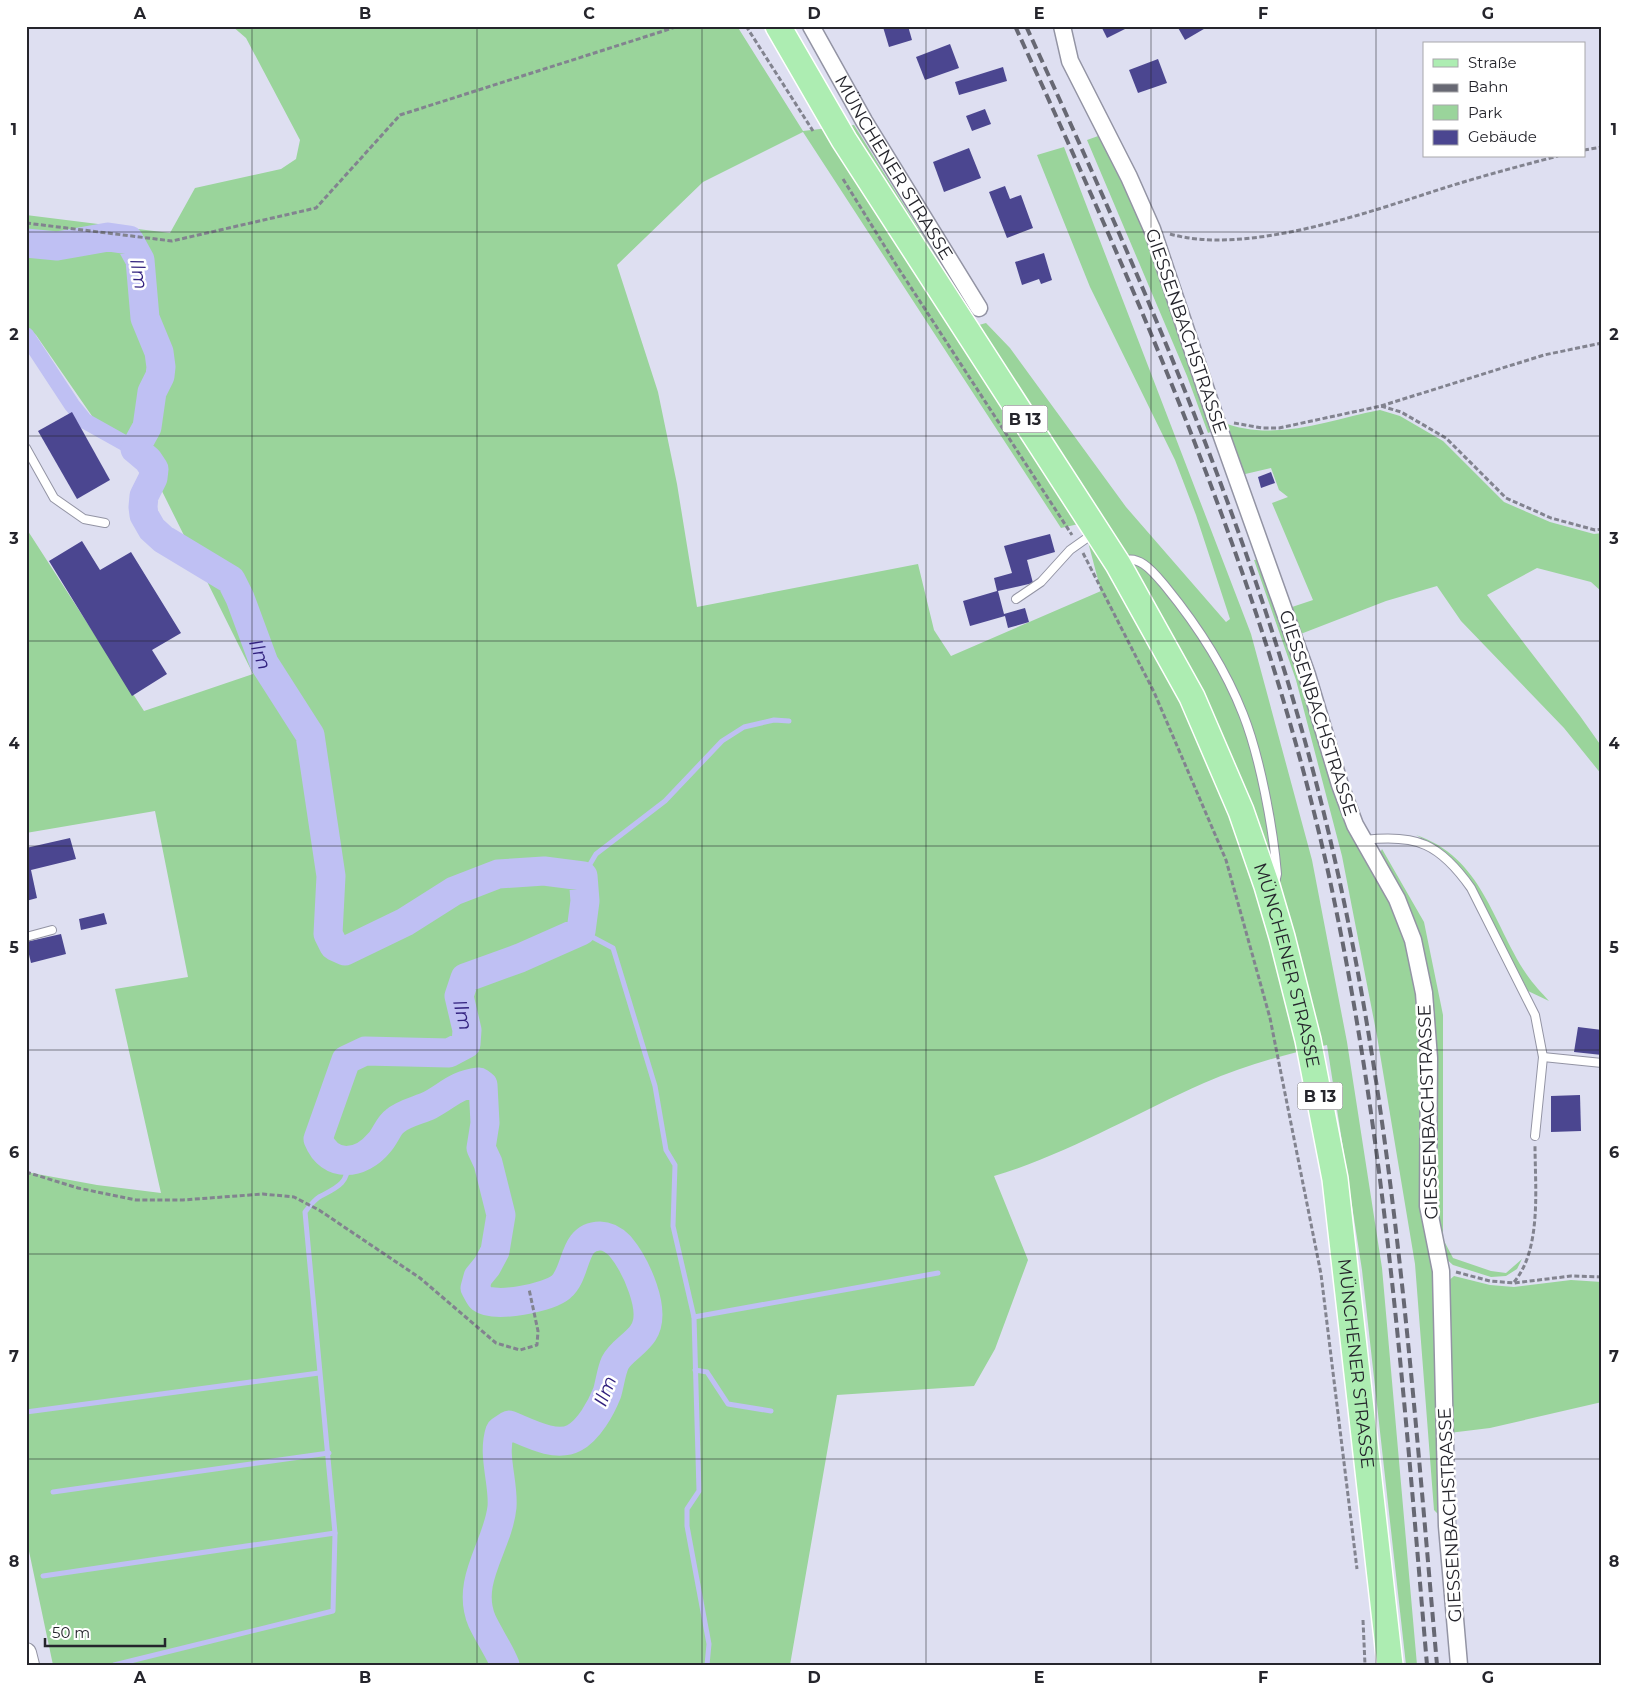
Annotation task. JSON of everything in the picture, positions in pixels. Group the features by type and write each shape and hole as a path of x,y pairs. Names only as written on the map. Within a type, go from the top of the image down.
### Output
{"main road":[{"name":"B 13","path":"778,26 844,140 1087,537 1118,564"},
{"name":"MÜNCHENER STRASSE","path":"1118,564 1172,657 1211,736 1267,886 1308,1040 1335,1179 1390,1665"}],"street":[{"name":"MÜNCHENER STRASSE","path":"811,26 864,121 979,308"},
{"name":"GIESSENBACHSTRASSE","path":"1062,26 1070,61 1129,177 1152,229 1215,417 1307,675 1340,785 1355,825 1397,899 1413,940 1424,993 1429,1058 1428,1206 1441,1272 1447,1526 1459,1665"},
{"path":"26,1653 29,1665"}],"lane":[{"path":"26,448 54,498 84,519 105,523"},
{"path":"1016,598 1041,582 1070,550 1087,537"},
{"path":"1118,564 1126,559 1135,560 1158,577 1192,621 1229,682 1243,715 1266,804 1277,874 1275,883 1267,886"},
{"path":"1365,840 1389,837 1416,840 1438,852 1458,870 1471,888 1535,1015 1542,1058 1535,1136"},
{"path":"26,937 52,930"},
{"path":"1542,1058 1602,1063"}],"path":[{"path":"26,223 172,241 316,208 400,115 679,26"},
{"path":"746,26 814,133"},
{"path":"1586,150 1602,147"},
{"path":"1152,229 1187,239 1221,240 1283,233 1378,210 1511,168 1550,158"},
{"path":"840,174 895,263 1087,537 1092,567 1154,692 1226,860 1270,1018 1321,1274 1358,1576"},
{"path":"1215,417 1240,426 1279,428 1381,406 1544,355 1602,343"},
{"path":"1381,406 1408,416 1446,438 1506,498 1551,518 1595,530 1602,529"},
{"path":"1514,1282 1526,1265 1531,1246 1535,1206 1535,1136"},
{"path":"26,1172 78,1188 136,1200 183,1200 263,1194 294,1197 319,1210 420,1278 496,1343 520,1350 537,1345 538,1331 529,1289"},
{"path":"1441,1272 1453,1272 1490,1281 1514,1282 1571,1276 1602,1277"},
{"path":"1362,1615 1365,1665"}],"green space":[{"path":"232,26 737,26 803,131 854,125 979,325 986,323 1010,348 1126,507 1226,622 1230,619 1196,515 1175,460 1090,287 1037,155 1064,147 1251,634 1312,860 1347,1042 1382,1268 1417,1665 1406,1665 1362,1270 1327,1045 1296,1052 1234,1071 1178,1095 1048,1157 994,1176 1028,1260 995,1349 974,1386 837,1395 790,1665 53,1665 26,1537 26,1172 97,1185 161,1193 115,989 188,977 155,811 26,833 26,528 144,711 253,674 144,455 101,429 36,335 26,326 26,215 170,233 195,188 281,169 296,159 300,140 246,38","holes":["803,132 1061,528 1083,523 1101,591 951,656 934,630 918,564 697,607 677,484 658,392 617,265 703,182"]},
{"path":"1101,135 1151,239 1213,431 1208,433 1187,376 1087,140"},
{"path":"1380,410 1400,416 1443,441 1504,502 1550,522 1594,534 1602,533 1602,592 1591,582 1537,568 1487,595 1602,747 1602,775 1564,728 1461,621 1437,586 1386,601 1298,635 1289,608 1313,600 1272,503 1288,497 1279,490 1271,468 1241,475 1222,422 1242,428 1281,430 1321,424"},
{"path":"1261,559 1407,941 1418,994 1422,1059 1422,1206 1432,1269 1441,1517 1434,1510 1415,1264 1377,1036 1342,856 1296,680 1254,560"},
{"path":"1416,835 1439,845 1457,859 1471,876 1484,894 1527,975 1549,1001 1528,991 1474,886 1461,868 1441,849"},
{"path":"1382,849 1424,922 1443,1015 1443,1239 1453,1258 1491,1271 1506,1273 1522,1259 1517,1269 1506,1276 1491,1277 1453,1265 1443,1256 1432,1206 1430,993 1379,855"},
{"path":"1454,1276 1490,1285 1514,1287 1571,1280 1602,1282 1602,1402 1490,1428 1449,1433 1446,1283"}],"building":[{"path":"908,26 912,40 889,47 883,27"},
{"path":"1101,26 1131,26 1107,38"},
{"path":"1177,26 1209,26 1185,40"},
{"path":"950,44 959,68 925,80 916,57"},
{"path":"1158,59 1167,83 1138,93 1129,70"},
{"path":"1003,67 1007,81 959,95 955,82"},
{"path":"985,109 991,124 972,131 966,116"},
{"path":"969,148 981,178 944,192 933,162"},
{"path":"1005,186 1010,199 1021,195 1033,228 1007,238 989,192"},
{"path":"1044,253 1052,280 1041,284 1039,279 1022,285 1015,262"},
{"path":"72,412 110,480 77,499 38,431"},
{"path":"1271,472 1275,483 1261,488 1258,477"},
{"path":"1050,534 1055,552 1027,560 1033,583 998,591 1004,614 1025,608 1029,622 1008,628 1005,616 970,626 963,601 997,591 994,578 1012,573 1004,546"},
{"path":"82,541 100,570 131,552 181,633 152,650 167,674 132,696 49,561"},
{"path":"70,838 76,859 31,870 37,898 26,901 26,848"},
{"path":"104,913 107,924 81,930 79,919"},
{"path":"61,934 66,954 31,963 26,942"},
{"path":"1578,1027 1602,1030 1602,1055 1574,1052"},
{"path":"1580,1095 1581,1131 1551,1132 1551,1096"}],"waterway":[{"name":"Ilm","path":"26,243 57,246 108,237 129,240 140,260 145,318 159,352 161,367 160,376 152,392 147,427 135,449 148,460 154,469 153,478 144,496 144,515 152,529 163,539 231,580 240,598 264,663 310,735 331,876 328,934 334,946 345,951 405,922 454,891 498,874 544,871 583,876 585,901 581,931 520,958 465,978 459,996 467,1030 466,1044 449,1053 365,1051 346,1060 318,1139 323,1149 338,1159 355,1159 364,1156 381,1141 390,1126 399,1118 430,1105 464,1085 479,1082 483,1085 485,1123 481,1148 488,1163 501,1215 495,1251 487,1266 478,1277 475,1288 480,1297 488,1301 509,1302 534,1298 555,1291 566,1281 584,1242 600,1236 611,1239 620,1246 632,1264 643,1288 648,1313 647,1324 640,1337 617,1359 612,1370 607,1393 598,1412 585,1430 566,1441 541,1438 509,1425 500,1431 497,1450 502,1507 477,1592 482,1621 505,1665"},
{"path":"26,335 72,405 85,421 135,449"},
{"path":"583,876 596,854 665,801 722,741 744,727 774,720 789,721"},
{"path":"581,931 613,948 655,1086 666,1150 675,1165 673,1226 694,1317 699,1491 687,1509 687,1526 709,1644 707,1665"},
{"path":"114,1665 333,1611 335,1533 305,1212 317,1199 336,1188 344,1180 348,1169 348,1161"},
{"path":"694,1317 938,1273"},
{"path":"695,1370 707,1372 728,1404 771,1411"},
{"path":"26,1412 319,1373"},
{"path":"53,1492 329,1453"},
{"path":"43,1576 335,1533"}],"railway":[{"path":"1015,26 1107,231 1193,439 1232,544 1268,650 1300,758 1327,867 1364,1065 1378,1165 1401,1365 1427,1665"},
{"path":"1026,26 1114,221 1156,320 1234,519 1300,722 1327,826 1350,929 1369,1033 1384,1138 1409,1348 1437,1665"}]}
